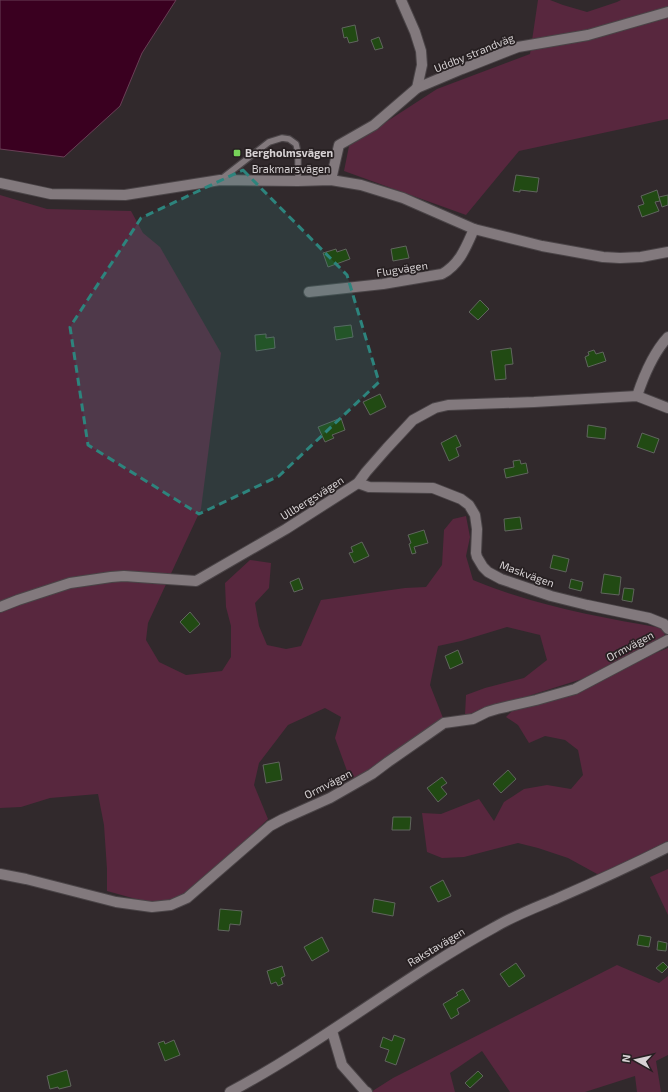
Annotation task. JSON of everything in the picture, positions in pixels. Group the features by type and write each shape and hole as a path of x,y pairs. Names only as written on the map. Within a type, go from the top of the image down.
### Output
{"street":[{"path":"401,0 415,32 421,51 422,65 417,88"},
{"name":"Uddby strandväg","path":"331,180 339,145 374,125 417,88 518,47 588,34 668,12"},
{"name":"Brakmarsvägen","path":"0,183 51,194 125,195 220,180 331,180 361,185 403,198 474,229 542,246 603,257 620,258 641,257 668,252"},
{"name":"Flugvägen","path":"309,292 383,284 442,274 449,270 465,250 474,229"},
{"path":"637,396 649,364 668,337"},
{"name":"Ullbergsvägen","path":"0,607 70,583 111,577 124,576 196,581 286,529 358,483 366,472 413,420 435,408 448,405 637,396 668,408"},
{"name":"Maskvägen","path":"358,483 369,487 433,488 461,499 469,505 475,515 477,529 476,553 483,567 488,572 551,596 649,618 664,624 668,628"},
{"name":"Ormvägen","path":"0,874 26,879 116,902 152,907 171,905 187,898 270,826 330,798 372,774 444,724 472,719 492,711 575,689 668,640"},
{"name":"Rakstavägen","path":"230,1092 262,1075 434,962 496,926 620,871 668,847"},
{"path":"332,1030 342,1066 367,1092"}],"lane":[{"path":"220,180 269,142 282,138 289,139 296,144 298,153 298,181"}],"highlighted area":[{"path":"243,170 347,275 379,382 279,476 199,514 88,445 70,327 141,218"}],"shaded area":[{"path":"0,0 176,0 142,53 120,106 64,157 0,149"},
{"path":"538,0 550,0 587,12 621,0 668,0 668,119 519,151 466,215 344,171 349,146 437,89 530,54"},
{"path":"0,195 47,209 131,211 143,233 160,247 221,353 201,509 148,623 146,640 159,662 186,675 222,671 231,657 231,626 226,607 225,583 250,560 271,563 269,588 255,603 259,626 267,645 286,649 301,646 321,600 405,588 426,587 442,565 444,530 453,519 466,516 470,537 466,556 473,580 529,600 548,605 604,618 661,628 666,637 601,673 482,712 465,715 466,695 485,688 524,678 547,660 540,635 507,627 461,641 438,646 430,685 443,718 374,769 350,779 335,738 341,717 325,708 288,725 259,763 254,785 268,819 232,854 180,898 154,904 107,891 104,825 98,794 50,798 21,807 0,808"},
{"path":"668,648 668,841 599,875 568,858 518,843 464,857 442,858 427,852 422,813 441,814 479,799 494,821 504,802 524,789 547,785 571,789 583,775 578,750 565,740 545,736 529,743 518,725 506,717 512,711 602,681 636,661"},
{"path":"668,869 668,915 650,877"},
{"path":"617,965 659,983 668,976 668,1055 656,1061 661,1092 637,1092 635,1076 585,1092 510,1092 482,1051 450,1073 455,1092 371,1092 393,1078"}],"building":[{"path":"355,25 358,41 349,43 347,37 344,38 342,28"},
{"path":"379,37 383,48 375,50 371,40"},
{"path":"516,175 539,178 537,192 520,190 520,192 513,191"},
{"path":"657,190 660,201 655,202 659,211 642,217 638,206 644,204 641,196"},
{"path":"668,195 668,205 662,207 659,197"},
{"path":"406,246 409,258 393,261 391,249"},
{"path":"336,249 337,252 346,249 350,259 328,267 323,253"},
{"path":"480,300 489,309 478,320 469,312"},
{"path":"351,325 353,337 336,340 334,327"},
{"path":"266,334 266,338 274,337 275,348 256,351 255,335"},
{"path":"511,348 513,364 505,365 506,379 495,380 491,351"},
{"path":"594,350 596,354 603,352 606,361 588,367 585,357 589,355 588,352"},
{"path":"380,394 386,407 370,415 363,402"},
{"path":"341,418 345,430 332,435 334,438 325,442 318,427"},
{"path":"588,425 606,428 605,439 587,437"},
{"path":"642,433 659,439 654,453 637,447"},
{"path":"456,435 461,446 456,448 459,456 449,461 441,443"},
{"path":"520,460 521,464 526,463 528,473 506,478 504,469 514,467 513,461"},
{"path":"520,517 522,529 505,531 504,519"},
{"path":"424,530 428,543 414,547 416,553 412,554 409,544 411,543 408,535"},
{"path":"362,542 369,556 354,563 349,553 353,552 351,547"},
{"path":"553,555 569,559 566,572 550,568"},
{"path":"604,574 621,577 619,595 601,593"},
{"path":"299,578 303,589 294,592 290,582"},
{"path":"571,579 583,582 581,591 569,588"},
{"path":"624,588 634,589 632,602 622,600"},
{"path":"190,612 200,624 190,633 180,622"},
{"path":"458,650 463,663 450,669 445,656"},
{"path":"279,762 282,780 266,783 263,765"},
{"path":"508,770 516,779 501,793 493,784"},
{"path":"442,777 447,783 441,787 447,794 438,802 427,788"},
{"path":"393,817 411,817 410,830 392,830"},
{"path":"443,880 451,896 438,902 430,887"},
{"path":"374,899 395,903 393,916 372,912"},
{"path":"220,909 242,911 240,925 230,924 229,931 218,930"},
{"path":"639,935 651,937 649,947 637,945"},
{"path":"322,937 329,951 312,961 304,947"},
{"path":"658,941 667,943 666,951 657,950"},
{"path":"663,962 668,967 662,973 656,968"},
{"path":"516,963 525,976 509,987 500,974"},
{"path":"282,966 285,976 281,978 283,984 278,986 276,982 271,984 267,971"},
{"path":"463,989 470,1001 457,1009 459,1014 451,1019 443,1004 458,995 456,993"},
{"path":"394,1035 405,1039 396,1065 385,1061 389,1050 380,1047 383,1037 392,1041"},
{"path":"174,1040 180,1055 165,1061 158,1043 164,1041 165,1044"},
{"path":"67,1070 71,1086 59,1089 58,1087 50,1089 47,1076"},
{"path":"478,1071 483,1076 470,1088 465,1083"}],"place":[{"name":"Bergholmsvägen","path":"237,153"}]}
